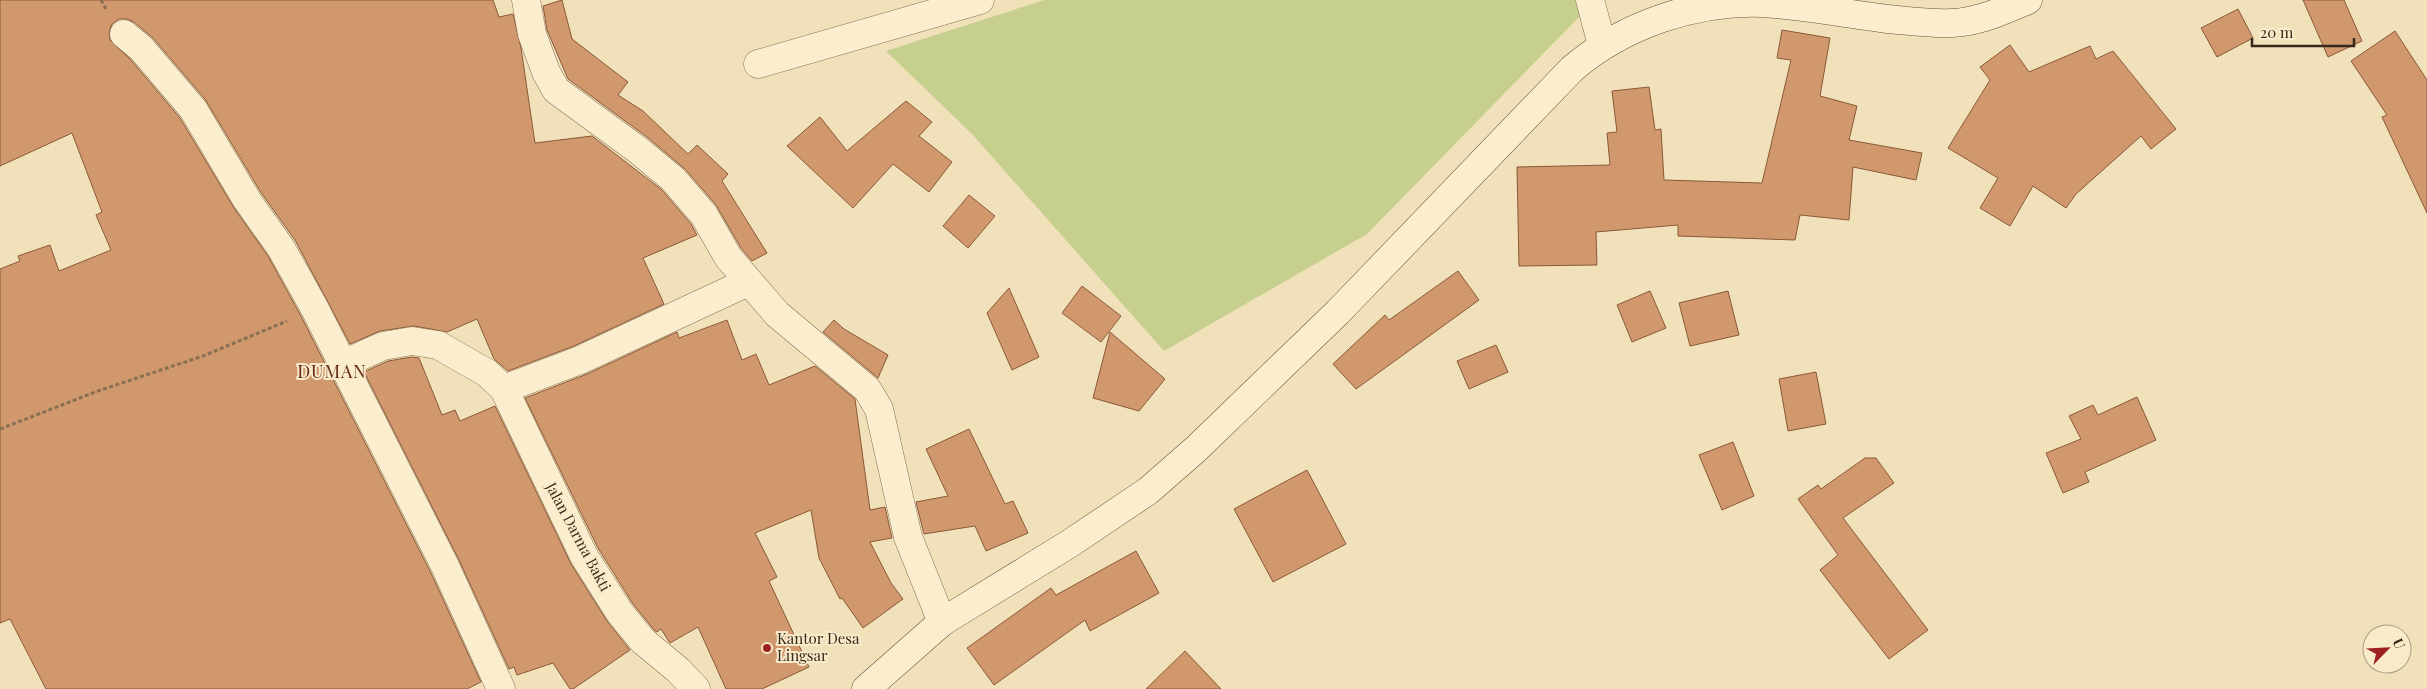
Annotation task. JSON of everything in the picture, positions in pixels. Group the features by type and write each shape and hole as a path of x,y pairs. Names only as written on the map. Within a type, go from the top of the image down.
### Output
{"street":[{"path":"526,0 532,34 546,72 556,90 646,156 673,179 704,215 728,257 777,314 804,339 867,390 879,409 903,521 942,622"},
{"path":"758,64 980,0"},
{"path":"1590,0 1602,45"},
{"path":"866,689 942,622 1069,544 1148,491 1223,424 1338,312 1572,69 1602,45 1646,24 1702,7 1763,3 1921,23 1953,23 2001,12 2028,0"},
{"path":"124,34 141,48 193,109 247,200 281,248 315,309 445,566 499,689"},
{"path":"343,364 383,346 412,341 438,345 487,373 504,389 580,360 748,282"},
{"name":"Jalan Darma Bakti","path":"504,389 584,556 620,613 643,641 678,670 696,689"}],"path":[{"path":"0,429 98,391 203,356 315,309"}],"green space":[{"path":"1044,0 1577,0 1580,16 1367,234 1164,351 972,134 886,51"}],"building":[{"path":"0,0 493,0 499,17 513,14 521,48 535,143 592,136 662,190 691,224 697,235 643,258 664,304 574,346 508,371 494,359 477,319 447,332 414,326 380,331 350,344 295,240 260,191 205,99 153,38 134,22 127,19 119,19 112,24 109,32 110,40 130,59 180,118 234,208 268,256 301,316 431,573 481,682 467,689 46,689 10,619 0,623 0,269 20,261 18,256 50,245 59,271 111,250 96,215 102,212 72,133 0,166"},
{"path":"562,0 572,39 628,82 618,95 643,111 688,154 697,145 728,174 722,181 767,253 752,261 741,248 716,205 685,169 647,137 568,79 547,30 543,6"},
{"path":"2303,0 2344,0 2362,41 2328,57"},
{"path":"2238,9 2253,38 2217,57 2201,28"},
{"path":"1782,30 1830,38 1820,96 1857,106 1849,140 1922,153 1916,180 1853,167 1849,220 1800,215 1795,240 1678,236 1678,225 1596,232 1597,265 1519,266 1517,167 1610,165 1607,133 1617,132 1612,91 1649,87 1655,130 1661,129 1664,180 1762,183 1791,60 1777,58"},
{"path":"2395,31 2427,80 2427,213 2382,117 2387,115 2351,61"},
{"path":"2010,45 2029,72 2090,46 2096,59 2113,51 2176,129 2151,149 2141,136 2076,194 2066,208 2033,186 2010,226 1980,208 1998,178 1948,148 1990,80 1980,67"},
{"path":"906,101 932,122 919,136 952,162 929,192 893,164 853,208 787,146 820,117 847,151"},
{"path":"969,195 995,216 968,248 943,226"},
{"path":"1458,271 1479,300 1356,389 1333,364 1385,315 1389,320"},
{"path":"1082,286 1121,316 1101,342 1062,313"},
{"path":"1009,288 1039,357 1012,370 987,313"},
{"path":"1650,291 1666,328 1632,342 1617,305"},
{"path":"1728,291 1739,335 1690,346 1679,303"},
{"path":"727,320 742,360 756,354 769,385 815,366 855,399 870,510 885,507 892,538 870,542 891,583 903,599 863,628 842,598 840,599 819,558 811,510 755,533 777,577 769,581 809,667 762,689 726,689 698,627 670,643 661,629 657,632 654,630 633,604 598,548 525,398 587,374 677,332 679,338"},
{"path":"834,320 844,329 888,355 878,378 823,332"},
{"path":"1110,332 1165,379 1139,411 1093,398"},
{"path":"1496,345 1508,372 1469,389 1457,361"},
{"path":"412,357 419,358 442,415 455,410 460,421 495,406 571,564 607,621 630,650 573,689 570,689 553,663 517,675 514,667 509,669 459,560 364,372 388,361"},
{"path":"1816,372 1826,424 1788,431 1779,379"},
{"path":"2137,397 2156,440 2085,472 2089,482 2063,493 2046,453 2081,439 2069,416 2093,405 2098,415"},
{"path":"969,429 1005,504 1013,501 1028,533 986,551 975,526 924,534 916,502 948,496 926,449"},
{"path":"1733,442 1754,496 1722,510 1699,455"},
{"path":"1865,458 1876,458 1894,483 1843,518 1928,630 1889,659 1820,570 1838,555 1798,499 1818,485 1821,489"},
{"path":"1307,470 1346,544 1273,582 1234,509"},
{"path":"1136,551 1159,593 1090,631 1085,620 994,685 967,648 1051,588 1056,595"},
{"path":"1185,651 1221,689 1146,689"}],"place":[{"name":"Kantor Desa Lingsar","path":"767,648"}],"district":[{"name":"DUMAN","path":"332,372"}]}
